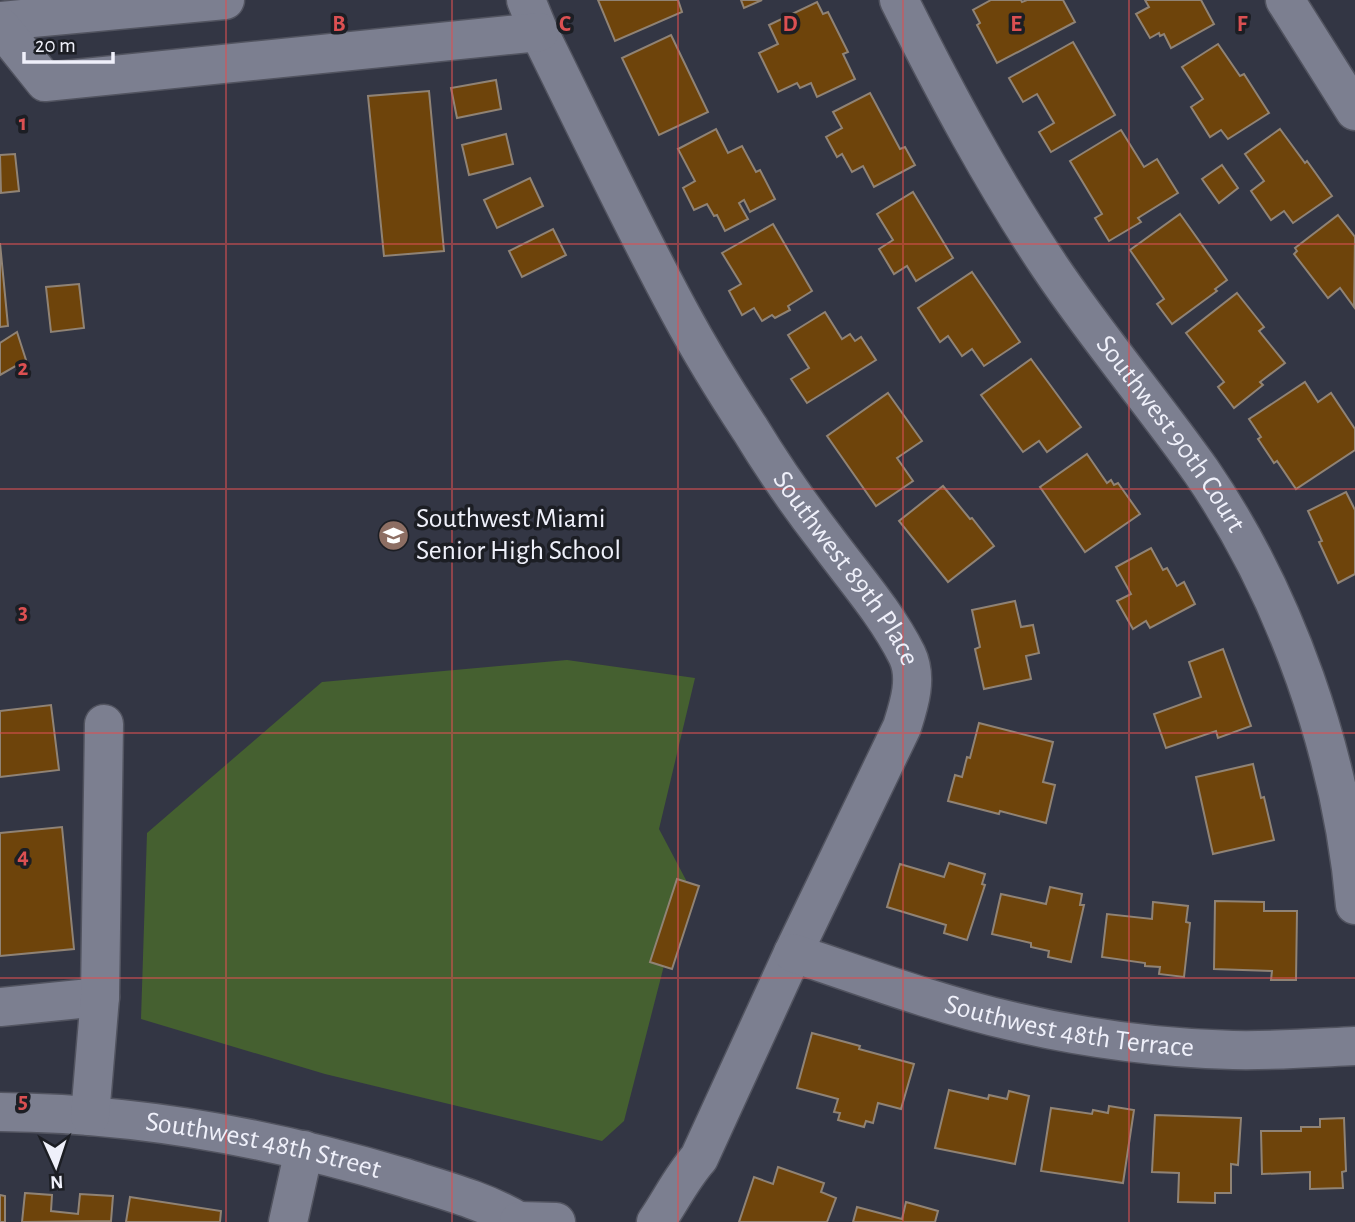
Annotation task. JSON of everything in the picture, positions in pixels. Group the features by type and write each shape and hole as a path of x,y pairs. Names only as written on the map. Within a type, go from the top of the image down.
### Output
{"street":[{"path":"0,23 225,0"},
{"name":"Southwest 90th Court","path":"899,0 977,148 1050,267 1201,471 1230,516 1261,575 1283,622 1331,760 1345,827 1355,905"},
{"path":"1285,0 1355,111"},
{"path":"0,23 45,82 532,16"},
{"name":"Southwest 89th Place","path":"532,16 673,300 710,366 808,516 895,634 908,658 912,676 910,699 902,727 793,953 699,1158 685,1173 656,1222"},
{"path":"90,1116 100,998 104,724"},
{"name":"Southwest 48th Terrace","path":"793,953 954,1007 1114,1040 1232,1049 1355,1046"},
{"path":"0,1007 100,998"},
{"name":"Southwest 48th Street","path":"0,1112 90,1116 236,1136 304,1150 422,1183 520,1221 556,1222"},
{"path":"288,1222 304,1150"},
{"name":"Southwest 89th Place","path":"689,1222 701,1187 699,1158"}],"green space":[{"path":"567,660 695,678 659,829 686,880 624,1121 602,1141 325,1074 141,1019 147,833 322,682"}],"building":[{"path":"598,0 678,0 682,12 615,41"},
{"path":"741,0 762,0 744,8"},
{"path":"991,0 1063,0 1075,22 997,63 977,25 980,23 973,10"},
{"path":"1145,0 1201,0 1214,24 1171,48 1164,34 1160,36 1159,33 1150,38 1136,14 1149,7"},
{"path":"817,2 823,14 828,12 848,52 843,54 855,79 817,97 811,83 800,88 797,83 778,92 759,53 778,44 769,25"},
{"path":"671,35 708,112 659,135 622,58"},
{"path":"1073,42 1115,115 1051,152 1039,132 1054,123 1037,94 1023,102 1009,78"},
{"path":"1218,44 1240,76 1244,74 1269,113 1228,139 1221,130 1210,137 1191,107 1203,99 1182,67"},
{"path":"496,80 501,109 457,118 451,88"},
{"path":"429,91 444,251 384,256 368,96"},
{"path":"870,93 900,149 905,147 915,165 874,187 863,166 852,172 842,154 837,157 826,137 842,128 833,112"},
{"path":"716,129 728,153 742,146 756,172 760,170 775,199 750,212 744,200 739,203 748,219 725,231 717,215 714,216 707,204 694,210 683,188 695,181 678,149"},
{"path":"1280,129 1332,196 1293,223 1284,211 1271,220 1251,191 1264,181 1245,154"},
{"path":"1121,130 1144,167 1157,159 1178,193 1138,218 1141,222 1109,241 1095,218 1102,214 1070,161"},
{"path":"506,134 513,164 469,175 462,145"},
{"path":"15,154 19,191 1,193 0,155"},
{"path":"1222,165 1238,188 1219,203 1202,179"},
{"path":"530,178 543,206 497,228 484,200"},
{"path":"913,192 953,258 916,281 907,266 894,274 879,249 893,240 877,214"},
{"path":"1180,214 1227,280 1215,289 1217,291 1172,324 1157,304 1164,299 1130,250"},
{"path":"1338,215 1355,237 1354,307 1340,288 1328,298 1294,254 1297,251 1295,248"},
{"path":"773,224 812,291 788,306 790,310 762,321 754,308 742,315 729,291 741,284 722,253"},
{"path":"553,229 566,255 522,277 509,251"},
{"path":"0,243 8,326 0,327"},
{"path":"972,272 1020,342 984,366 972,349 962,356 948,336 940,342 918,308"},
{"path":"79,284 84,328 51,332 46,287"},
{"path":"1237,293 1264,327 1259,331 1285,363 1260,382 1263,385 1234,408 1218,387 1224,382 1186,333"},
{"path":"825,312 842,339 850,334 855,341 861,337 876,360 807,403 791,379 809,368 788,335"},
{"path":"17,332 26,360 0,375 0,343"},
{"path":"1031,359 1081,427 1047,452 1039,441 1023,452 981,395"},
{"path":"1305,382 1318,402 1331,393 1355,429 1355,450 1296,489 1277,461 1274,463 1249,419"},
{"path":"888,393 922,441 897,458 913,481 876,506 827,436"},
{"path":"1087,454 1107,483 1111,480 1114,485 1118,483 1140,514 1085,552 1040,487"},
{"path":"943,486 994,546 948,582 899,521"},
{"path":"1346,492 1355,510 1355,574 1338,583 1308,511"},
{"path":"1151,548 1163,570 1167,568 1177,586 1184,582 1195,604 1150,628 1146,621 1133,629 1117,601 1131,594 1116,567"},
{"path":"1015,601 1021,627 1033,625 1039,653 1026,656 1031,679 984,689 975,649 980,647 972,610"},
{"path":"1223,649 1251,726 1218,738 1216,731 1166,748 1154,714 1201,697 1189,662"},
{"path":"51,705 59,770 0,777 0,711"},
{"path":"979,723 1053,742 1043,782 1055,785 1046,823 948,801 955,775 962,777 967,757 970,758"},
{"path":"1253,764 1274,840 1213,854 1196,777"},
{"path":"62,827 74,949 0,956 0,833"},
{"path":"949,863 985,874 982,884 985,885 967,940 944,933 946,925 887,907 900,864 944,877"},
{"path":"677,879 699,886 672,969 650,962"},
{"path":"1050,887 1082,894 1080,905 1084,905 1071,962 1048,957 1049,951 1031,947 1031,943 992,934 1001,894 1046,904"},
{"path":"1215,901 1264,902 1264,911 1297,911 1296,980 1271,980 1272,971 1214,969"},
{"path":"1153,902 1188,906 1186,922 1190,923 1184,977 1159,974 1160,967 1145,966 1145,963 1102,957 1107,914 1152,919"},
{"path":"812,1033 914,1064 901,1109 878,1103 873,1123 866,1121 864,1127 838,1120 840,1113 834,1112 838,1099 797,1088"},
{"path":"949,1090 988,1099 989,1095 1007,1099 1009,1091 1029,1096 1015,1164 935,1148"},
{"path":"1109,1106 1134,1110 1123,1183 1041,1171 1051,1108 1092,1114 1093,1110 1108,1113"},
{"path":"1155,1115 1241,1118 1238,1165 1231,1164 1231,1193 1215,1193 1215,1203 1178,1202 1179,1173 1152,1172"},
{"path":"1344,1118 1346,1171 1342,1172 1343,1188 1310,1189 1310,1172 1262,1174 1261,1131 1301,1131 1301,1127 1320,1127 1320,1119"},
{"path":"778,1167 824,1183 821,1192 836,1198 827,1222 739,1222 754,1177 773,1184"},
{"path":"25,1193 52,1195 51,1211 78,1214 80,1194 113,1196 111,1221 22,1222"},
{"path":"0,1195 5,1196 5,1222 0,1222"},
{"path":"130,1197 221,1211 220,1222 126,1222"},
{"path":"906,1202 938,1211 935,1222 853,1222 857,1207 902,1219"}],"place":[{"name":"Southwest Miami Senior High School","path":"393,535"}]}
